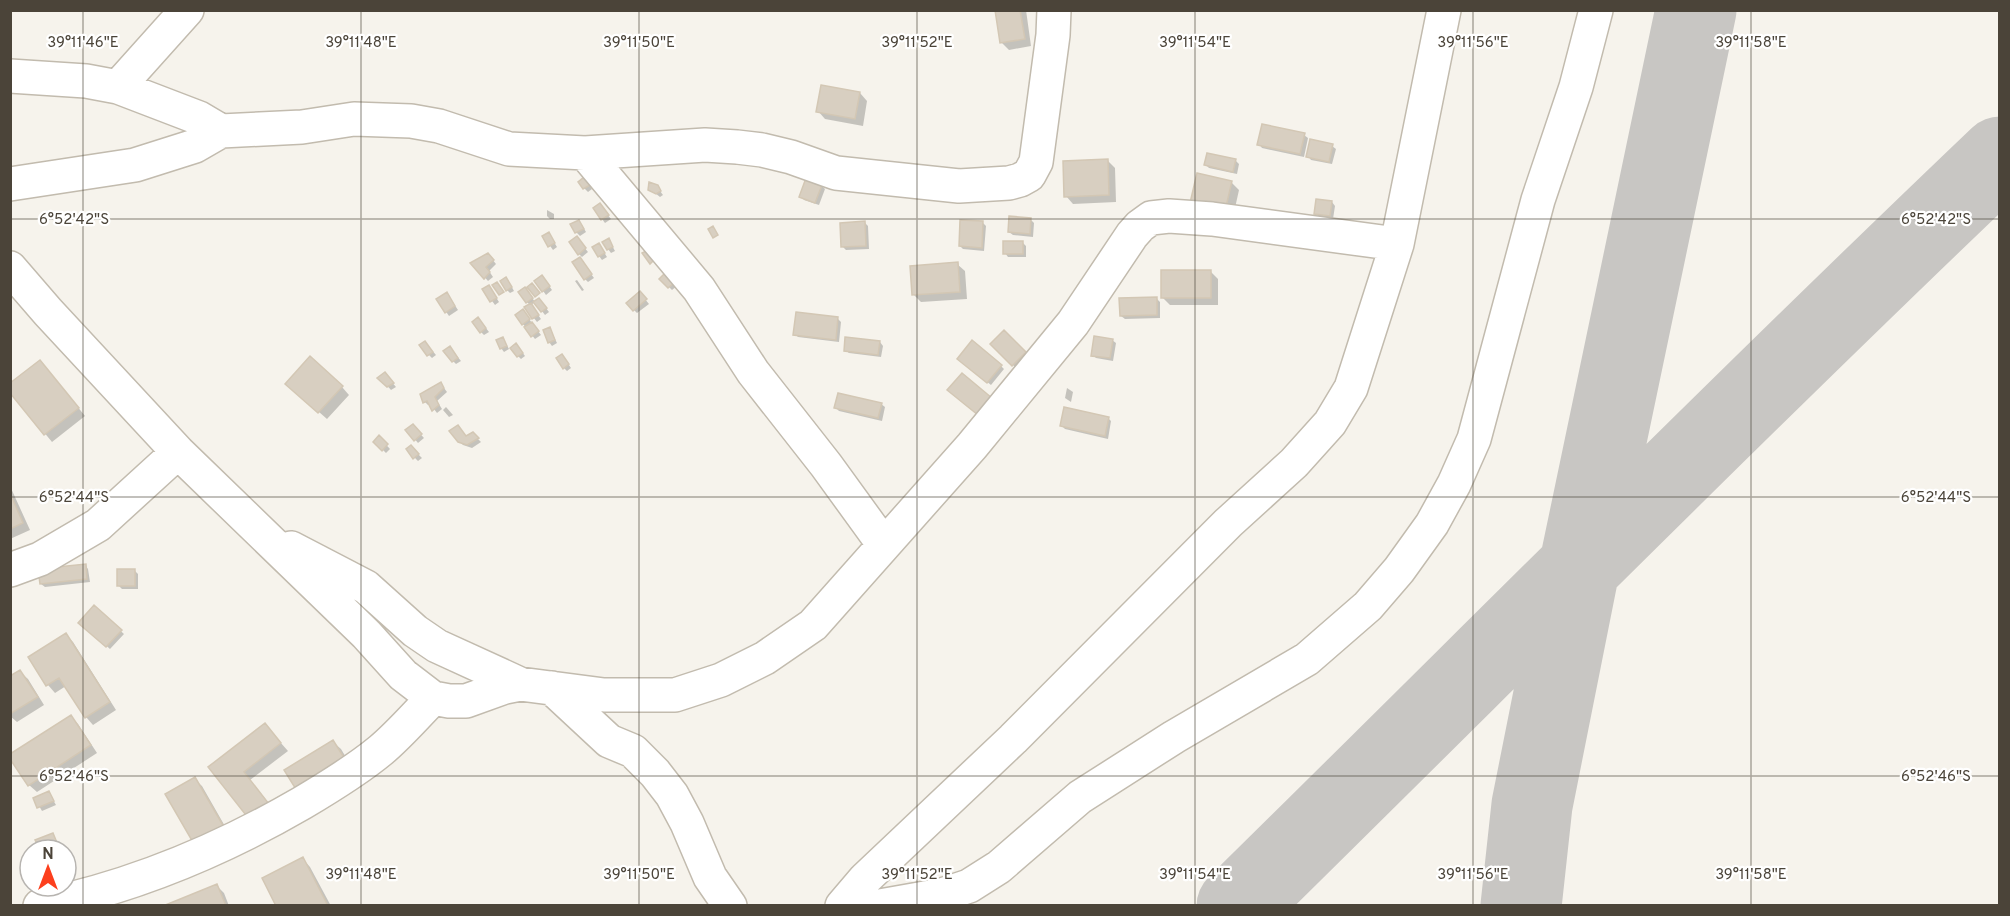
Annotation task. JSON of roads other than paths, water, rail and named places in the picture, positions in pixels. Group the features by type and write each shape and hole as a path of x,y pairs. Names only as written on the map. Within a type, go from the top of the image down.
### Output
{"street":[{"path":"118,87 187,10"},
{"path":"10,184 135,165 195,146 221,131 302,127 354,119 411,121 440,126 509,149 585,153 716,146 762,150 791,157 836,173 959,186 1009,183 1029,175 1036,162 1053,36 1054,10"},
{"path":"842,906 865,879 1013,739 1228,523 1294,463 1330,423 1351,388 1396,244 1444,10"},
{"path":"880,906 942,896 969,886 999,867 1080,797 1174,737 1307,659 1368,606 1399,570 1432,524 1454,484 1474,439 1538,200 1576,87 1596,10"},
{"path":"10,76 86,81 118,87 199,118 221,131"},
{"path":"585,153 699,289 753,372 826,465 884,545"},
{"path":"10,268 178,452 366,634 403,675 433,698 466,701 504,687 520,684 604,695 675,695 721,680 765,658 813,624 972,446 1073,324 1132,235 1151,218 1169,216 1212,219 1396,244"},
{"path":"10,570 40,559 98,525 178,452"},
{"path":"266,535 366,587 415,631 437,646 520,684"},
{"path":"552,688 609,741 633,751 655,773 677,804 710,877 730,906"},
{"path":"40,906 117,886 173,866 258,828 326,788 381,750 433,698"}]}
